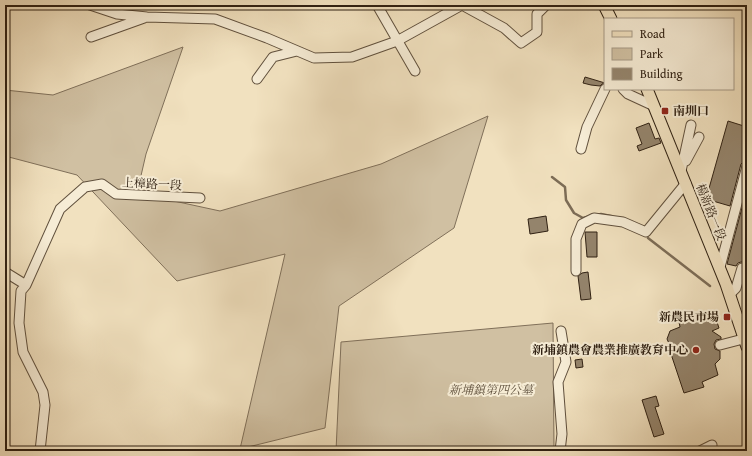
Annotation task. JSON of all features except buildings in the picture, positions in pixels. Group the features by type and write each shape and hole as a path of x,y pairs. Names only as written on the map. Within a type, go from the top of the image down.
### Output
{"main road":[{"path":"604,5 610,18"},
{"name":"楊新路一段","path":"647,90 720,267 746,341"}],"street":[{"path":"90,5 117,14 215,20 267,38 314,58 352,57 397,41 462,5 504,28 521,43 537,32 537,14 546,5"},
{"path":"377,5 415,71"},
{"path":"91,37 147,17"},
{"path":"256,79 273,57 297,51"},
{"path":"581,149 587,127 605,90"},
{"path":"624,90 628,94 654,106"},
{"path":"681,171 691,125"},
{"path":"681,171 699,137"},
{"path":"720,267 747,166"},
{"path":"576,271 576,239 582,224 594,218 623,222 646,232 686,183"},
{"name":"上樟路一段","path":"40,451 46,405 43,392 23,352 19,323 21,291 26,284 60,210 85,186 102,184 116,194 200,198"},
{"path":"730,294 736,288 742,268"},
{"path":"5,272 26,284"},
{"path":"560,451 562,434 558,382 566,362 561,331"},
{"path":"720,345 746,341"},
{"path":"700,451 712,445"}],"green space":[{"path":"183,47 146,154 137,193 220,211 381,164 488,116 454,228 339,306 325,428 240,449 285,254 177,281 77,175 5,156 5,90 53,95"},
{"name":"新埔鎮第四公墓","path":"553,323 554,451 336,451 341,342"}],"waterway":[{"path":"552,177 565,187 566,200 574,213 583,218 587,217"},
{"path":"596,215 601,214 611,216"},
{"path":"648,238 710,286"}],"place":[{"name":"南圳口","path":"665,111"},
{"name":"新農民市場","path":"727,317"},
{"name":"新埔鎮農會農業推廣教育中心","path":"696,350"}]}
